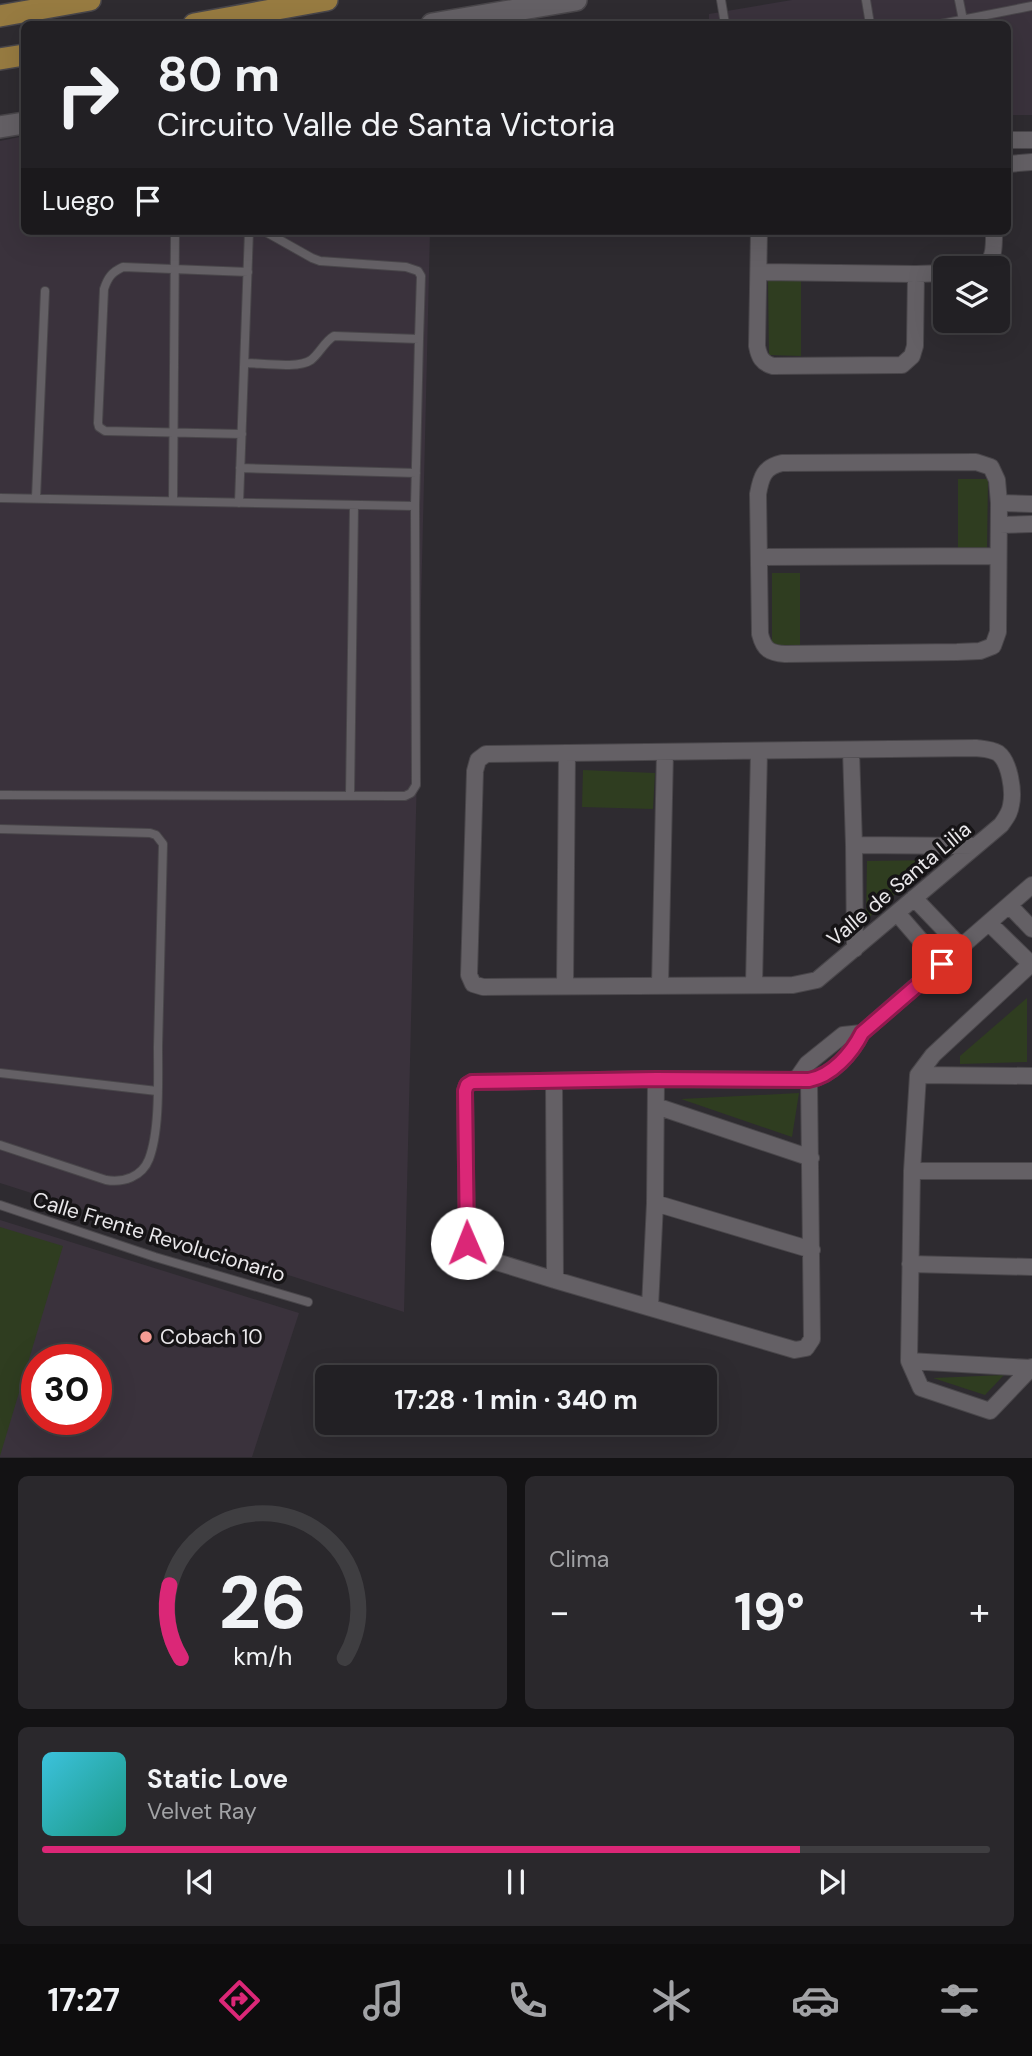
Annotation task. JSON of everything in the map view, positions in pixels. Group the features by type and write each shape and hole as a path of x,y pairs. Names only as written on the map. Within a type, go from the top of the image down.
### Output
{"main road":[{"path":"0,16 90,0"},
{"path":"211,21 327,0"},
{"path":"450,21 576,0"},
{"path":"0,59 21,56"},
{"path":"0,127 21,124"}],"street":[{"path":"1011,139 1032,140"},
{"path":"1011,164 1032,162"},
{"path":"759,235 757,346 766,364 779,367 902,365 908,360 915,346 916,274"},
{"path":"992,256 994,235"},
{"path":"759,272 933,273"},
{"path":"976,462 991,467 997,480 999,525 998,632 993,646 988,649 957,652 785,654 770,652 765,648 762,642 758,494 767,468 774,465 976,462"},
{"path":"999,503 1032,503"},
{"path":"999,525 1032,524"},
{"path":"760,556 998,556"},
{"name":"Valle de Santa Lilia","path":"990,749 1004,759 1012,804 1001,825 817,980 805,984 754,985 483,987 473,984 469,975 475,771 478,760 486,754 851,750 990,749"},
{"path":"851,750 855,949"},
{"path":"754,985 759,751"},
{"path":"660,986 665,752"},
{"path":"565,986 567,753"},
{"path":"854,845 975,846"},
{"path":"803,1080 811,1158 812,1339 806,1348 796,1350 555,1280 477,1256 470,1251 467,1243 467,1085 472,1082 803,1080 824,1077 856,1046 862,1033 1032,885"},
{"path":"914,898 961,947"},
{"path":"1009,905 1032,929"},
{"path":"897,914 942,964"},
{"path":"989,923 1028,971 933,1055 918,1075 912,1171 909,1361 921,1388 990,1410 1032,1368"},
{"path":"918,1075 1032,1076"},
{"path":"650,1307 655,1203 656,1079"},
{"path":"554,1081 555,1280"},
{"path":"656,1105 811,1158"},
{"path":"912,1171 1032,1171"},
{"path":"655,1203 812,1250"},
{"path":"910,1264 1032,1267"},
{"path":"909,1361 1032,1368"}],"lane":[{"path":"723,0 725,21"},
{"path":"866,0 870,21"},
{"path":"959,0 963,20"},
{"path":"958,21 1032,6"},
{"path":"173,501 175,235"},
{"path":"239,503 249,235"},
{"path":"0,795 405,796 411,793 416,785 415,506 421,276 418,271 407,267 320,261 271,235"},
{"path":"242,434 105,431 98,423 104,289 113,272 123,268 248,272"},
{"path":"36,498 45,291"},
{"path":"245,363 301,365 313,358 328,339 334,336 419,339"},
{"path":"240,468 416,473"},
{"path":"0,498 415,506"},
{"path":"350,796 354,505"},
{"path":"0,829 150,833 160,838 163,845 157,1090 149,1161 129,1179 117,1182 0,1145"},
{"path":"0,1073 157,1090"},
{"name":"Calle Frente Revolucionario","path":"0,1205 155,1257 308,1302"}],"shaded area":[{"path":"792,0 1032,0 1032,115 1011,115 1011,21 709,21 709,14"},
{"path":"21,137 21,235 430,235 404,1312 0,1183 0,141"},
{"name":"Cobach 10","path":"0,1220 299,1313 252,1457 0,1457"}],"green space":[{"path":"801,280 801,356 769,355 768,281"},
{"path":"958,479 988,479 987,550 958,549"},
{"path":"772,573 800,573 800,645 772,645"},
{"path":"583,770 655,773 653,809 582,807"},
{"path":"934,860 866,920 867,861"},
{"path":"1027,998 1027,1062 960,1064 960,1056"},
{"path":"799,1093 792,1137 681,1099"},
{"path":"0,1227 63,1246 34,1344 21,1344 21,1386 0,1456"},
{"path":"1004,1375 985,1395 933,1378"}],"place":[{"name":"Cobach 10","path":"146,1337"}],"route":[{"path":"467,1243 465,1091 467,1085 472,1082 809,1080 824,1077 856,1046 862,1033 942,964"}]}
